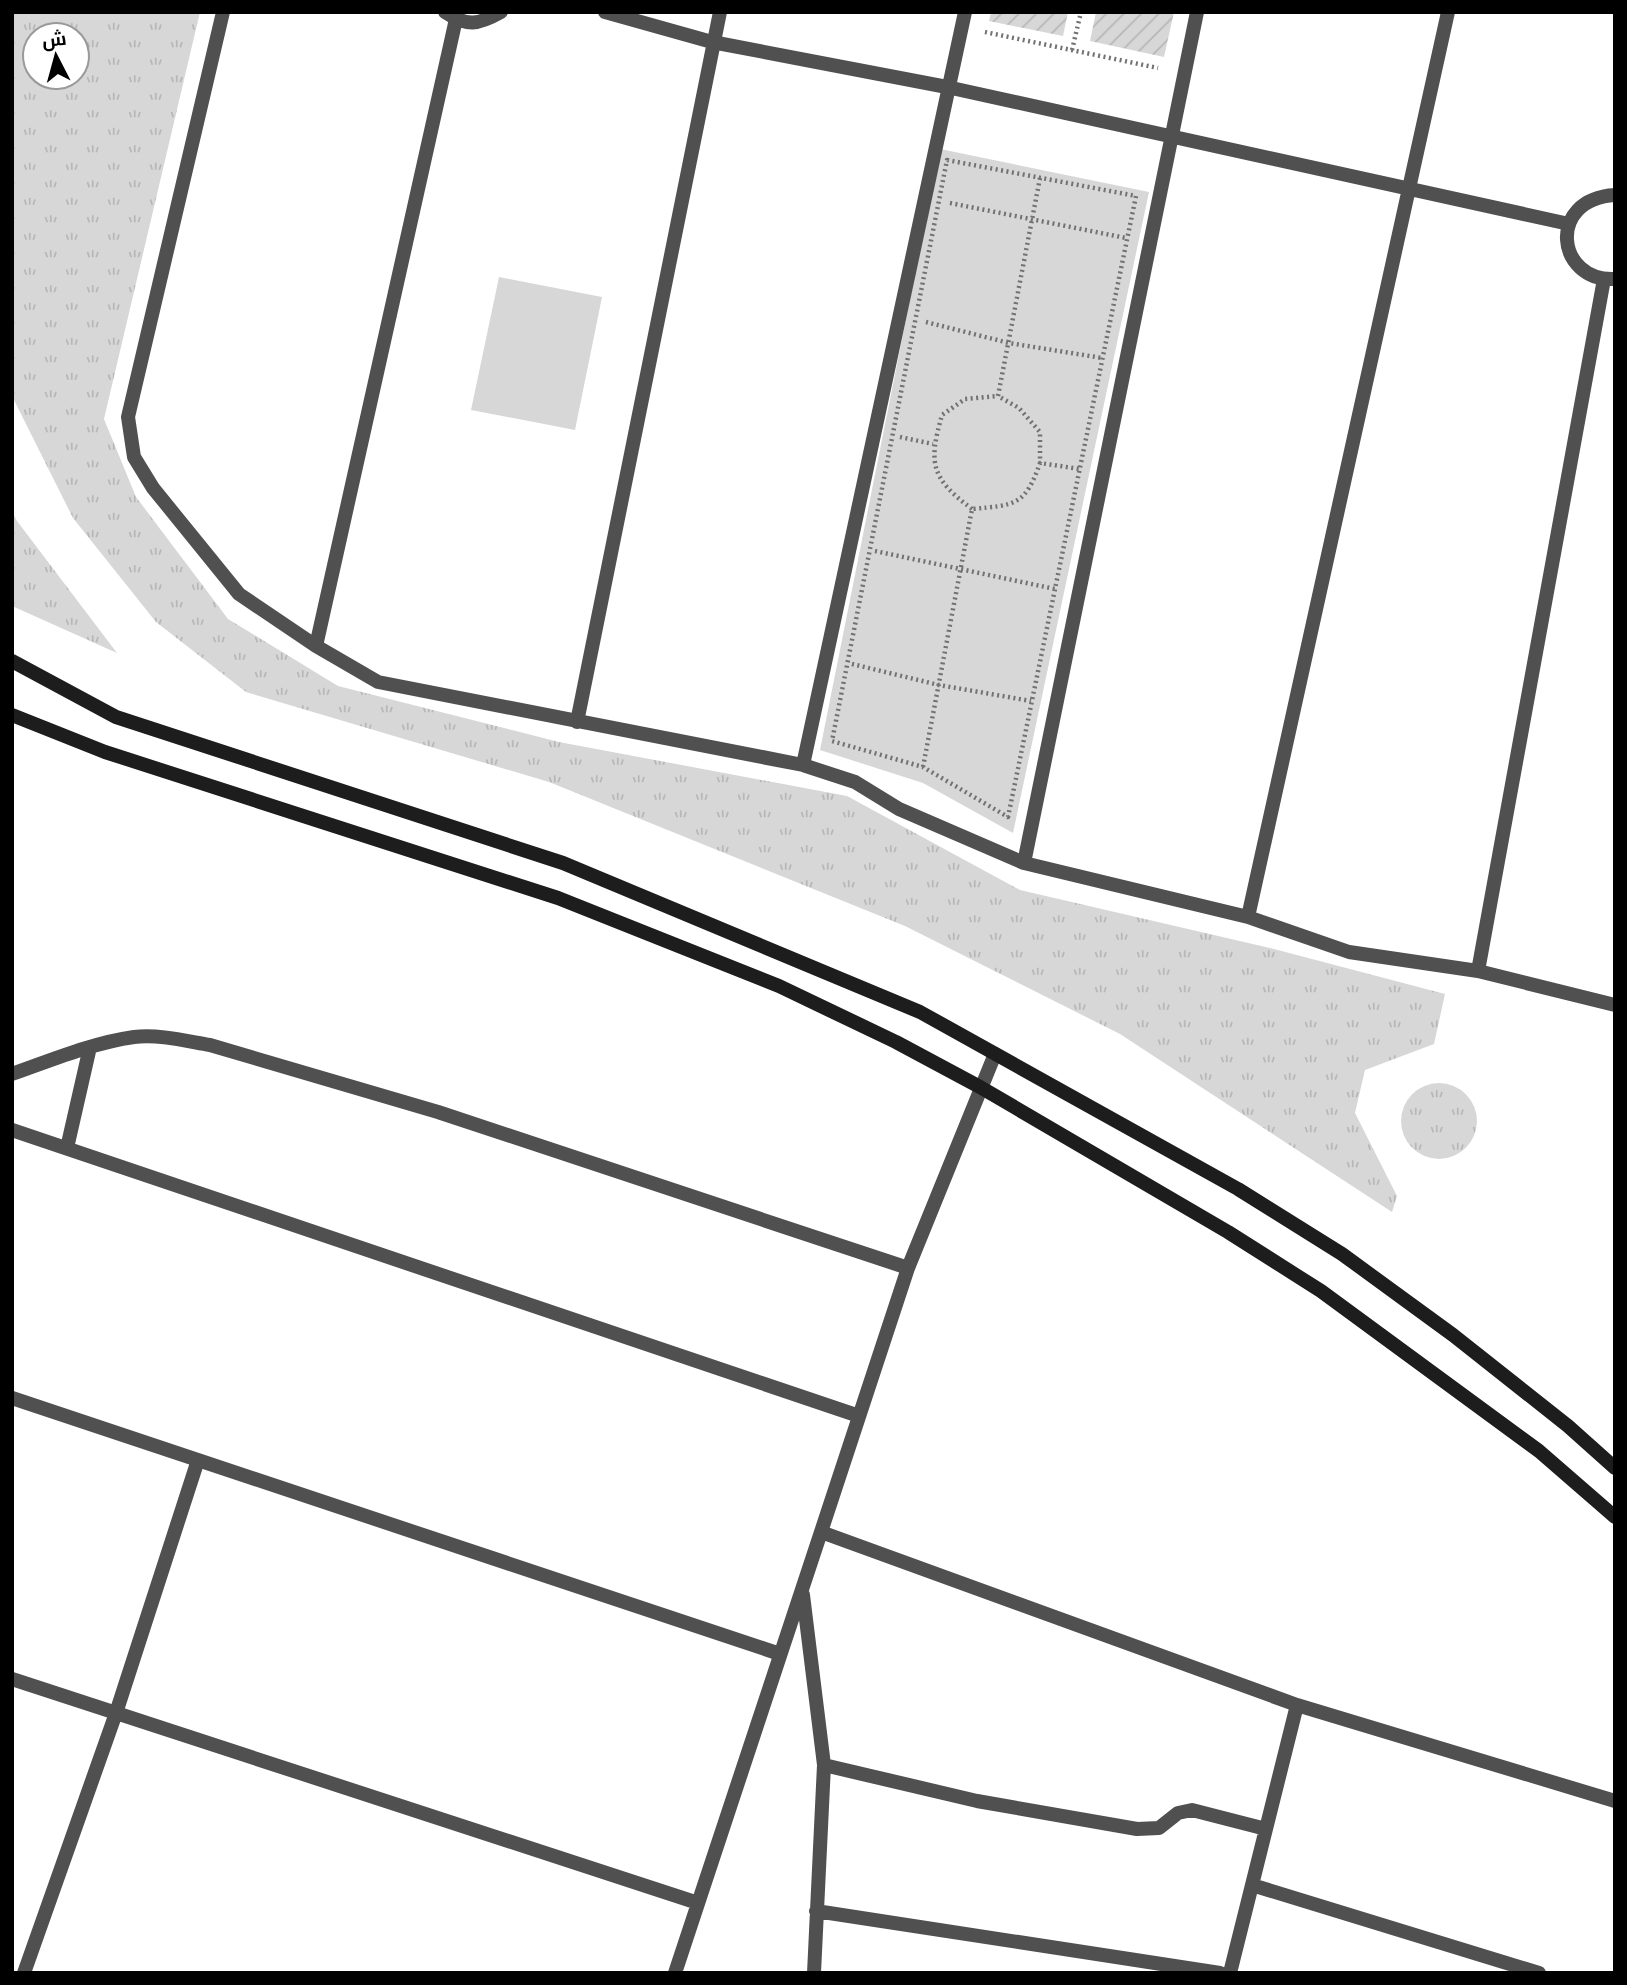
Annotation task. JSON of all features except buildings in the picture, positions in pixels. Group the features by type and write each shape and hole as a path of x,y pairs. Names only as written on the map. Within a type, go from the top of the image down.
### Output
{"main road":[{"path":"12,661 116,717 564,863 920,1012 1238,1189 1342,1254 1464,1343 1568,1426 1615,1468"},
{"path":"12,715 105,752 558,898 779,986 896,1042 980,1087 1228,1231 1321,1291 1539,1451 1615,1517"}],"street":[{"path":"223,12 128,417 134,457 153,488 239,594 316,646 377,682 803,765 855,782 899,809 1024,863 1248,917 1349,952 1478,971 1615,1005"},
{"path":"316,646 450,16 469,23 483,22 501,12"},
{"path":"605,12 712,42 947,87 1569,224"},
{"path":"578,722 720,12"},
{"path":"803,765 965,12"},
{"path":"1024,863 1197,12"},
{"path":"1248,917 1448,12"},
{"path":"1478,971 1610,279 1591,275 1578,266 1570,254 1567,239 1569,224 1578,209 1589,199 1615,195"},
{"path":"12,1074 90,1047 135,1037 174,1039 210,1045 438,1112 908,1268"},
{"path":"67,1148 90,1047"},
{"path":"674,1973 908,1268 995,1054"},
{"path":"12,1130 859,1416"},
{"path":"12,1398 780,1654"},
{"path":"24,1973 116,1713 198,1460"},
{"path":"821,1532 1297,1705 1615,1801"},
{"path":"802,1590 824,1765 814,1973"},
{"path":"12,1679 698,1903"},
{"path":"1230,1973 1297,1705"},
{"path":"824,1765 977,1801 1137,1829 1159,1828 1178,1813 1192,1810 1266,1829"},
{"path":"1252,1885 1539,1973"},
{"path":"816,1911 1220,1973"}],"path":[{"path":"1072,50 1081,12"},
{"path":"976,30 1159,69"},
{"path":"947,160 1040,178 1136,196 1009,817 923,767 832,741 947,160"},
{"path":"998,396 1040,178"},
{"path":"939,201 1127,238"},
{"path":"915,320 1009,343 1103,358"},
{"path":"998,396 1019,408 1040,432 1040,463 1031,489 1011,505 972,509 953,495 936,473 933,444 942,415 964,399 998,396"},
{"path":"892,435 933,444"},
{"path":"1040,463 1080,470"},
{"path":"923,767 972,509"},
{"path":"870,550 1056,589"},
{"path":"847,663 939,685 1032,701"}],"green space":[{"path":"12,12 200,12 104,419 136,497 228,619 338,686 559,742 847,796 1020,890 1274,949 1445,994 1434,1044 1365,1070 1355,1113 1397,1196 1392,1212 1120,1034 905,926 549,782 246,692 156,622 73,518 12,396"},
{"path":"991,12 1068,12 1063,36 989,21"},
{"path":"1096,12 1174,12 1164,57 1090,41"},
{"path":"940,149 1149,192 1013,833 923,783 820,750"},
{"path":"499,277 602,297 575,430 471,410"},
{"path":"12,511 17,521 117,653 12,606"},
{"path":"1439,1083 1453,1086 1466,1094 1474,1107 1477,1121 1474,1135 1466,1148 1453,1156 1439,1159 1425,1156 1412,1148 1404,1135 1401,1121 1404,1107 1412,1094 1425,1086"}]}
